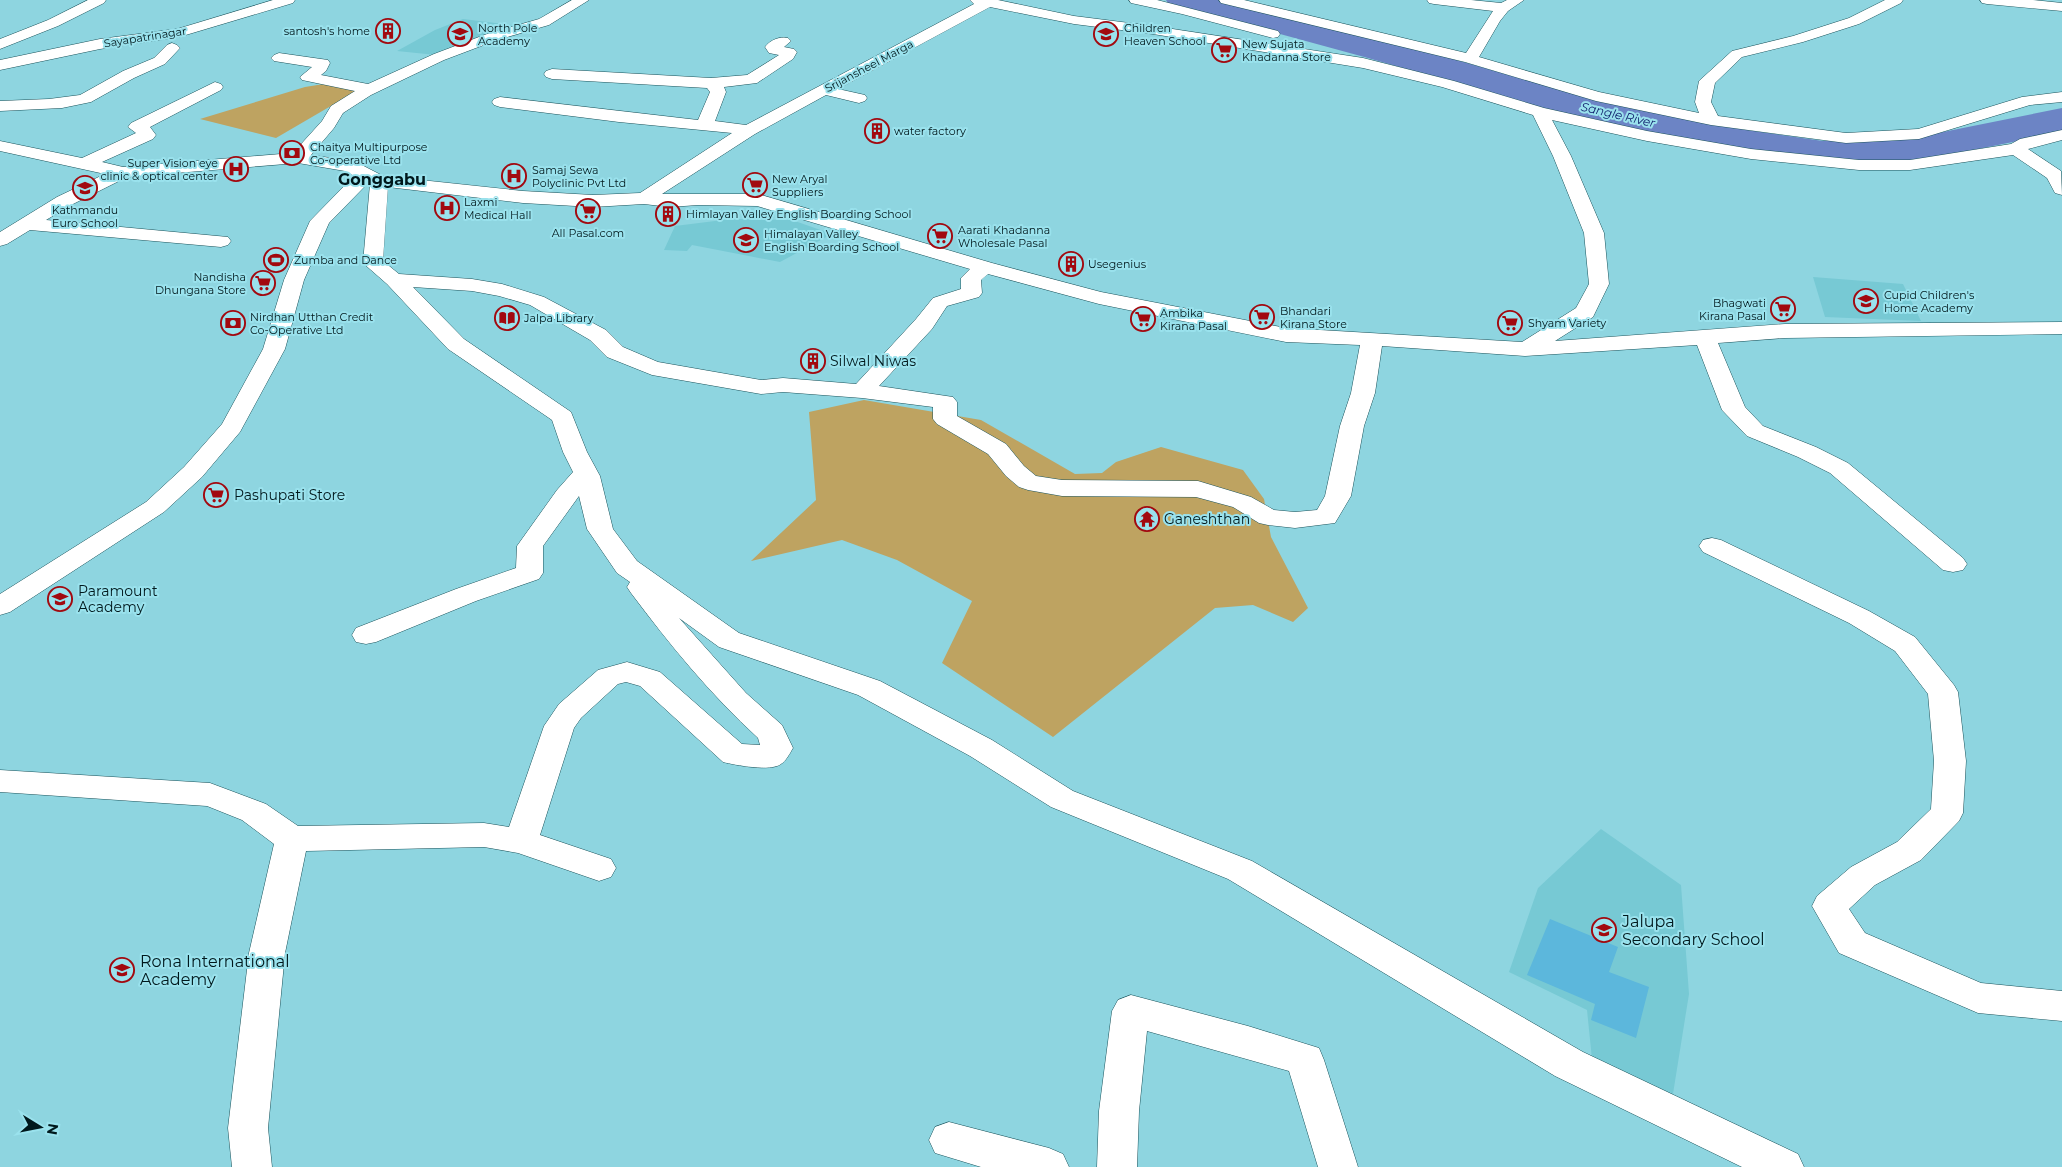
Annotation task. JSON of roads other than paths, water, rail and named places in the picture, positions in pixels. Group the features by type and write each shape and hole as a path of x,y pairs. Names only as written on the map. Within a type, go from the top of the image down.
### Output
{"street":[{"path":"0,44 53,23 99,0"},
{"name":"Sayapatrinagar","path":"0,65 100,44 179,33 288,0"},
{"path":"298,158 328,124 337,110 372,90 439,57 544,22 582,0"},
{"path":"1136,0 1184,10 1282,36 1343,54 1363,63"},
{"path":"1226,0 1470,59 1596,96 1712,120 1846,138 1919,134 2028,100 2062,97"},
{"path":"1434,0 1503,8"},
{"path":"1470,59 1503,8 1517,0"},
{"path":"1712,120 1703,102 1707,81 1737,54 1798,39 1854,21 1896,0"},
{"path":"1987,0 2062,7"},
{"path":"983,1 1074,20 1153,30 1363,63 1448,84 1540,112 1666,139 1809,162 1859,166 1910,165 2021,146 2062,135"},
{"name":"Srijansheel Marga","path":"644,198 749,130 983,1"},
{"path":"552,74 711,83 741,82 751,80 763,74 788,56 789,52 774,50 773,47 782,41"},
{"path":"0,106 46,104 84,99 95,95 127,76 163,60 172,48"},
{"path":"279,58 322,63 320,68 308,76 372,90"},
{"path":"711,83 718,92 709,117 703,125 749,130"},
{"path":"84,164 147,135 145,131 137,127 215,87"},
{"path":"823,90 859,98"},
{"path":"503,107 712,126"},
{"path":"1526,350 1585,312 1599,284 1594,233 1562,156 1540,112"},
{"path":"0,146 123,172 298,158 350,166 372,178 523,197 593,202 644,198 670,201 698,199 758,200 984,267 1099,298 1286,335 1526,350 1785,331 2062,328"},
{"path":"2021,146 2062,149"},
{"path":"2021,146 2055,175 2062,189"},
{"path":"0,240 64,201 123,172"},
{"path":"372,178 374,263 394,280 456,344 562,417 575,452 587,476 600,529 678,636 735,700 771,733 777,748 770,757 734,754 650,679 627,672 608,677 570,711 559,726 521,841"},
{"path":"0,606 155,507 193,472 232,426 274,349 294,280 320,221 372,178"},
{"path":"24,224 221,241"},
{"path":"862,391 924,324 940,302 972,293 971,278 984,267"},
{"path":"394,280 472,285 502,290 537,301 598,335 614,352 652,368 762,387 783,385 862,391 945,402 945,419 997,449 1015,471 1028,482 1062,488 1198,489 1242,502 1268,517 1295,520 1326,517 1338,496 1352,426 1363,393 1372,339"},
{"path":"1705,338 1734,410 1755,430 1839,468 1953,564"},
{"path":"366,635 466,595 529,573 530,546 566,495 581,478 587,476"},
{"path":"1712,546 1859,617 1906,644 1943,692 1950,761 1947,813 1909,851 1863,876 1829,906 1852,943 1978,998 2062,1006"},
{"path":"626,567 729,640 869,688 981,748 1062,799 1240,870 1569,1064 1784,1167"},
{"path":"0,781 210,795 254,812 292,840 484,835 521,841 599,868"},
{"path":"252,1167 248,1128 267,953 292,840"},
{"path":"1117,1167 1119,1110 1131,1012 1248,1042 1305,1060 1338,1167"},
{"path":"950,1140 1049,1167"}],"waterway":[{"name":"Sangle River","path":"1182,0 1225,9 1381,50 1560,102 1714,137 1823,153 1928,147 2062,120"}],"place":[{"name":"santosh's home","path":"388,31"},
{"name":"North Pole Academy","path":"460,34"},
{"name":"Children Heaven School","path":"1106,34"},
{"name":"New Sujata Khadanna Store","path":"1224,50"},
{"name":"water factory","path":"877,131"},
{"name":"Chaitya Multipurpose Co-operative Ltd","path":"292,153"},
{"name":"Super Vision eye clinic & optical center","path":"236,169"},
{"name":"Samaj Sewa Polyclinic Pvt Ltd","path":"514,176"},
{"name":"New Aryal Suppliers","path":"755,185"},
{"name":"Kathmandu Euro School","path":"85,188"},
{"name":"Laxmi Medical Hall","path":"447,208"},
{"name":"All Pasal.com","path":"588,211"},
{"name":"Himlayan Valley English Boarding School","path":"668,214"},
{"name":"Aarati Khadanna Wholesale Pasal","path":"940,236"},
{"name":"Himalayan Valley English Boarding School","path":"746,240"},
{"name":"Zumba and Dance","path":"276,260"},
{"name":"Usegenius","path":"1071,264"},
{"name":"Nandisha Dhungana Store","path":"263,283"},
{"name":"Cupid Children's Home Academy","path":"1866,301"},
{"name":"Bhagwati Kirana Pasal","path":"1783,309"},
{"name":"Bhandari Kirana Store","path":"1262,317"},
{"name":"Jalpa Library","path":"507,318"},
{"name":"Ambika Kirana Pasal","path":"1143,319"},
{"name":"Nirdhan Utthan Credit Co-Operative Ltd","path":"233,323"},
{"name":"Shyam Variety","path":"1510,323"},
{"name":"Silwal Niwas","path":"813,361"},
{"name":"Pashupati Store","path":"216,495"},
{"name":"Ganeshthan","path":"1147,519"},
{"name":"Paramount Academy","path":"60,599"},
{"name":"Jalupa Secondary School","path":"1604,930"},
{"name":"Rona International Academy","path":"122,970"}],"district":[{"name":"Gonggabu","path":"382,179"}]}
